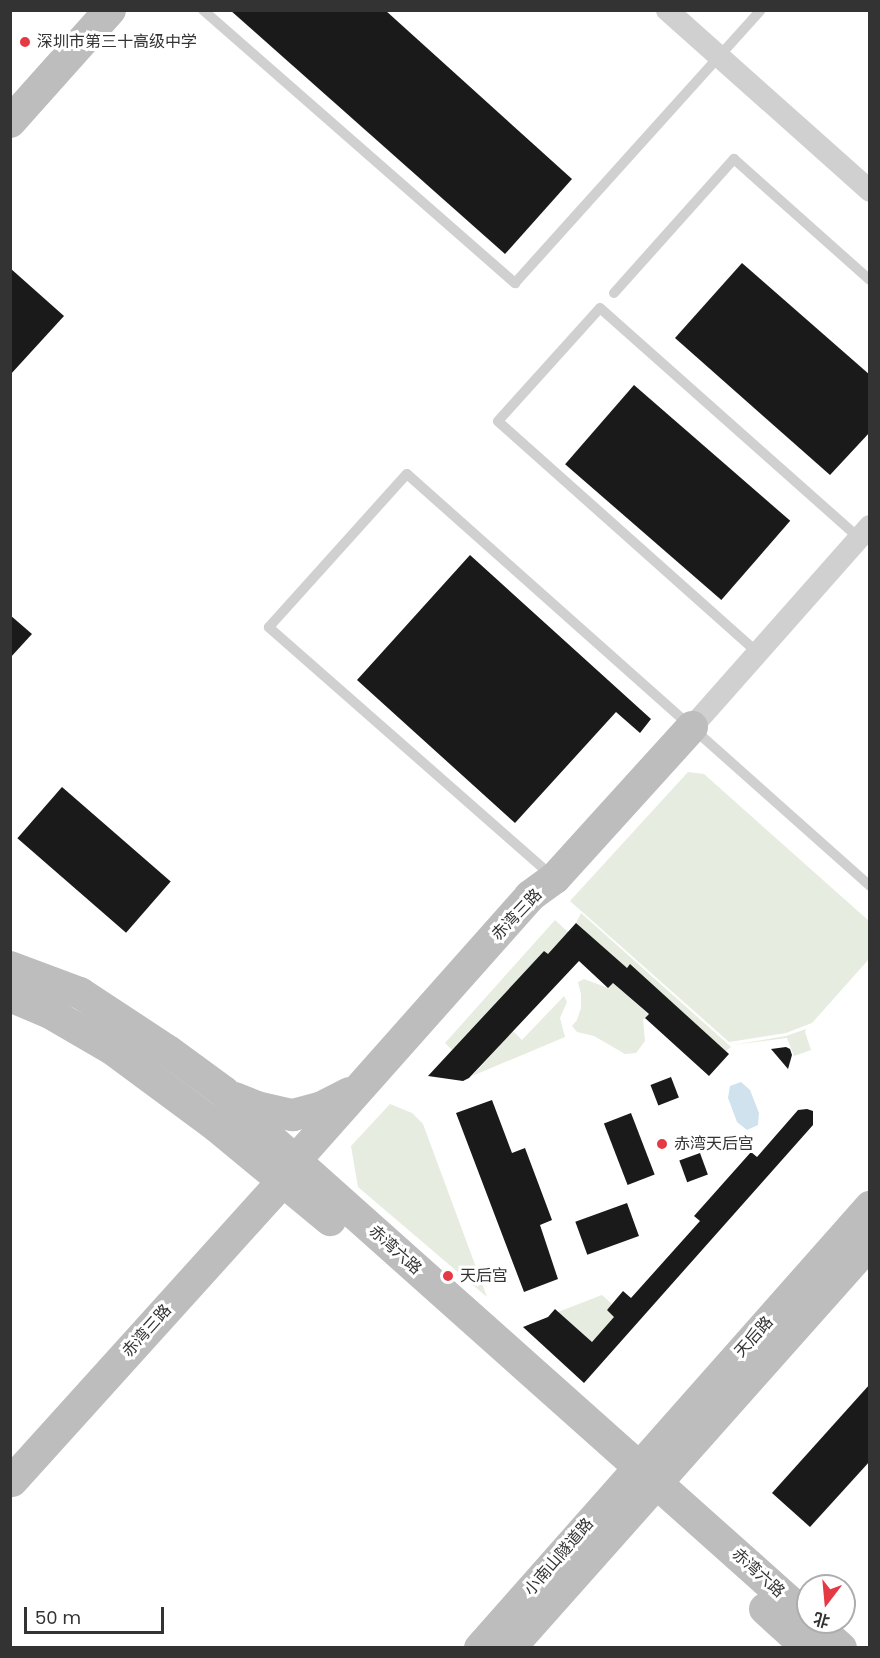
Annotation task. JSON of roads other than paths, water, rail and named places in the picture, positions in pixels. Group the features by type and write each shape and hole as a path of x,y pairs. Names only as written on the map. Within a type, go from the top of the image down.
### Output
{"street":[{"path":"10,122 110,10"},
{"path":"667,10 870,191"},
{"path":"555,878 692,728 864,532"},
{"name":"赤湾三路","path":"295,1171 363,1086 531,896 555,878"},
{"name":"赤湾三路","path":"11,1480 539,906 555,878"},
{"name":"赤湾六路","path":"10,967 80,993 168,1051 224,1092 295,1171 640,1483 808,1647"},
{"name":"赤湾六路","path":"10,996 50,1014 112,1049 172,1092 295,1171"},
{"path":"224,1092 257,1107 293,1115 320,1108 363,1086"},
{"name":"天后路","path":"640,1483 870,1207"},
{"name":"天后路","path":"640,1483 870,1243"},
{"name":"赤湾六路","path":"640,1483 796,1608"},
{"name":"小南山隧道路","path":"480,1647 640,1483"},
{"name":"小南山隧道路","path":"510,1647 640,1483"},
{"path":"826,1634 841,1647"}],"lane":[{"path":"203,10 515,283 760,10"},
{"path":"614,293 734,159 870,280"},
{"path":"758,653 498,421 600,308 864,532"},
{"path":"555,878 269,627 407,474 870,886"}],"water":[{"path":"741,1082 750,1090 759,1113 758,1125 747,1130 737,1122 728,1098 730,1086"}],"place":[{"name":"深圳市第三十高级中学","path":"25,42"},
{"name":"赤湾天后宫","path":"662,1144"},
{"name":"天后宫","path":"448,1276"}]}
